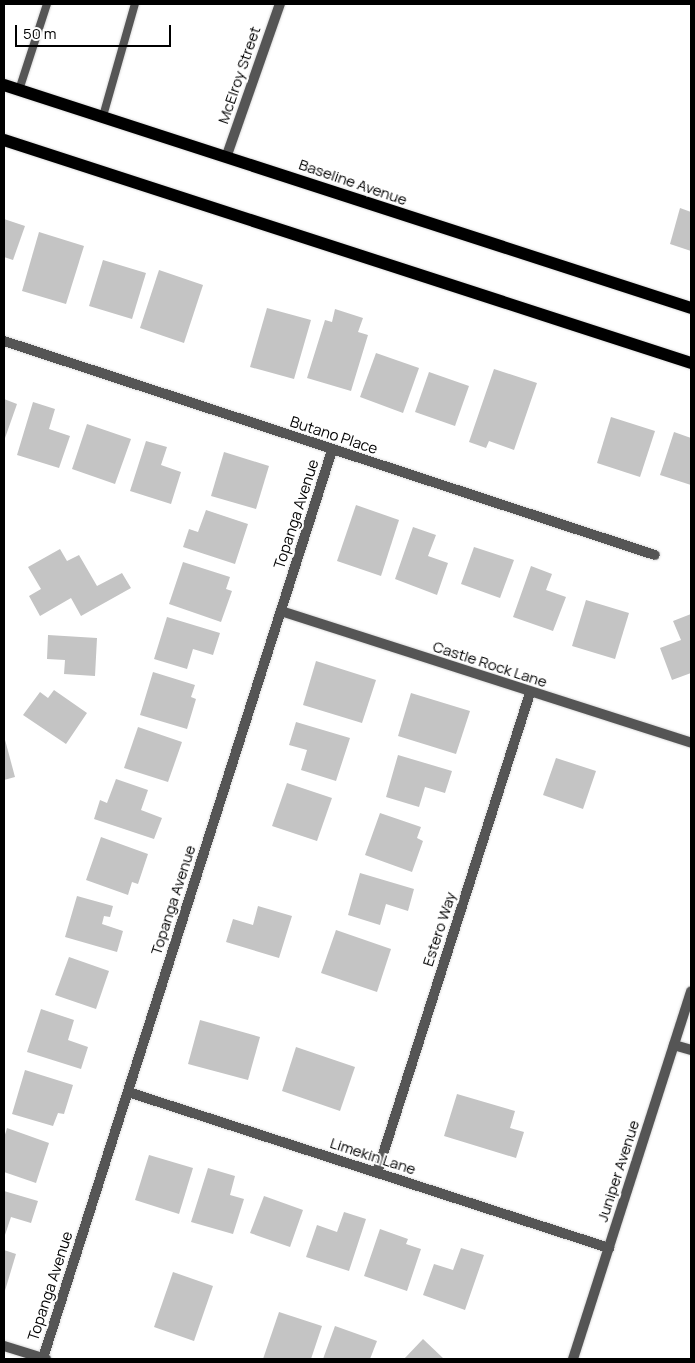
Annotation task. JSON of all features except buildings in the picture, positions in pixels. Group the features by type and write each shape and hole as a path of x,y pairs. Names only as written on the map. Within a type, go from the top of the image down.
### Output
{"main road":[{"name":"Baseline Avenue","path":"4,85 227,155 348,198 691,308"},
{"path":"4,140 691,363"}],"street":[{"name":"McElroy Street","path":"227,155 280,4"},
{"name":"Butano Place","path":"4,341 655,555"},
{"name":"Topanga Avenue","path":"44,1359 332,450"},
{"name":"Castle Rock Lane","path":"281,611 530,694 691,743"},
{"name":"Estero Way","path":"377,1173 530,694"},
{"name":"Juniper Avenue","path":"573,1359 691,992"},
{"path":"674,1044 691,1050"},
{"name":"Limekin Lane","path":"128,1092 609,1248"},
{"path":"4,1346 44,1359"}],"lane":[{"path":"19,90 47,4"},
{"path":"103,116 135,4"}]}
